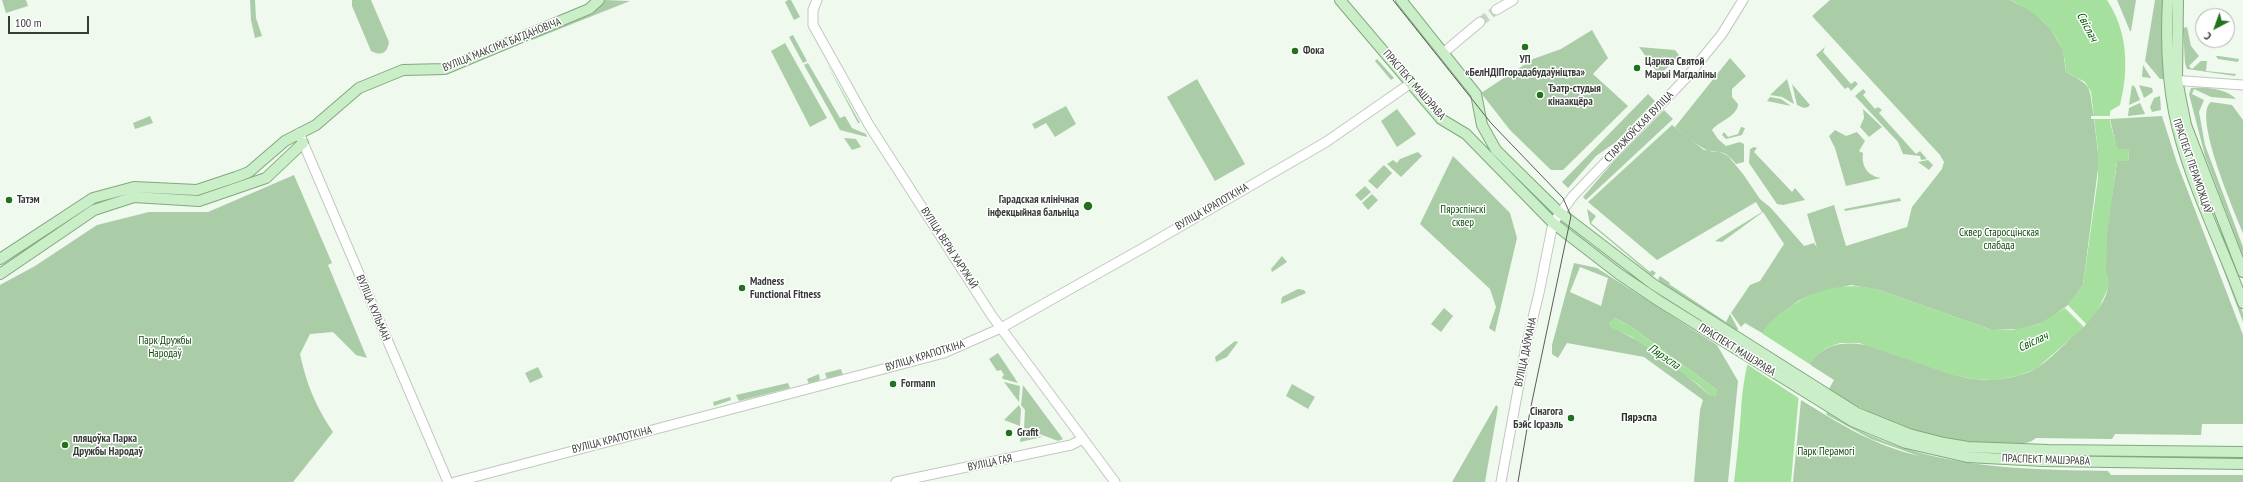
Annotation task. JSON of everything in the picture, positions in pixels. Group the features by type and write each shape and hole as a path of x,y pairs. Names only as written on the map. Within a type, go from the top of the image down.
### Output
{"main road":[{"name":"ВУЛІЦА МАКСІМА БАГДАНОВІЧА","path":"0,259 93,198 134,186 197,190 249,172 285,141 316,125 358,88 403,70 445,69 589,9 599,0"},
{"name":"ВУЛІЦА ВЕРЫ ХАРУЖАЙ","path":"817,0 813,10 813,25 869,125 1001,328 1114,482"},
{"name":"ПРАСПЕКТ МАШЭРАВА","path":"1340,0 1440,119 1466,134 1553,223 1619,274 1733,340 1823,398 1866,428 1928,449 1967,457 2043,461 2243,464"},
{"name":"ПРАСПЕКТ МАШЭРАВА","path":"1401,0 1476,94 1482,125 1496,150 1559,212 1702,322"},
{"path":"1496,10 1504,7 1513,0"},
{"name":"СТАРАЖОЎСКАЯ ВУЛІЦА","path":"1553,223 1559,212 1572,196 1687,77 1722,34 1743,0"},
{"name":"ПРАСПЕКТ ПЕРАМОЖЦАЎ","path":"2168,0 2174,80 2186,125 2197,158 2243,272"},
{"name":"ПРАСПЕКТ ПЕРАМОЖЦАЎ","path":"2178,0 2174,112 2184,150 2243,302"},
{"path":"1443,53 1480,22"},
{"path":"2174,80 2243,85"},
{"name":"ВУЛІЦА КРАПОТКІНА","path":"455,482 941,353 975,341 1001,328 1326,142 1411,83"},
{"name":"ВУЛІЦА КУЛЬМАН","path":"299,133 448,482"},
{"path":"0,274 94,210 134,197 199,201 266,178 303,143"},
{"name":"ВУЛІЦА ДАЎМАНА","path":"1501,482 1526,346 1539,293 1553,223"},
{"name":"ПРАСПЕКТ МАШЭРАВА","path":"1823,398 1870,420 1930,440 1968,447 2048,450 2243,452"},
{"name":"ВУЛІЦА ГАЯ","path":"896,482 1071,445 1083,439"},
{"path":"2043,461 2048,450"}],"green space":[{"path":"2,0 26,0 28,6 6,13"},
{"path":"250,0 255,0 256,18 262,36 255,38 251,20"},
{"path":"352,0 371,0 389,42 387,49 383,53 381,54 371,51 352,6"},
{"path":"605,0 630,1 532,40 531,38 591,13"},
{"path":"791,0 823,60 800,17 794,20 785,2"},
{"name":"Сквер Старосцінская слабада","path":"1830,0 2010,0 2032,11 2051,29 2063,50 2066,72 2082,81 2089,89 2094,116 2091,116 2091,119 2094,119 2099,161 2083,285 2068,305 2045,322 2020,329 1992,330 1879,290 1851,285 1814,294 1798,301 1779,315 1762,333 1745,323 1741,327 1731,313 1750,285 1760,281 1784,244 1763,212 1722,242 1715,241 1762,212 1756,202 1657,260 1588,202 1672,125 1704,150 1720,152 1728,156 1743,174 1760,199 1771,208 1804,246 1814,243 1817,248 1807,214 1834,205 1846,246 1907,227 1912,207 1942,169 1944,162 1940,155 1812,16"},
{"path":"2117,0 2136,0 2131,31 2130,31"},
{"path":"2155,0 2162,0 2165,79 2160,79 2145,61"},
{"path":"2187,27 2191,46 2199,56 2189,66 2192,69 2201,61 2207,61 2206,71 2236,74 2235,76 2187,69 2185,63 2183,28"},
{"path":"1592,30 1608,58 1593,74 1628,106 1563,170 1551,170 1510,130 1481,93 1533,59 1561,49"},
{"path":"793,35 807,61 803,63 789,37"},
{"path":"785,43 827,118 810,127 771,51"},
{"path":"1639,47 1675,50 1679,55 1677,59 1659,75"},
{"path":"1825,47 1823,52 1851,84 1855,81 1858,84 1851,91 1848,87 1845,89 1816,55"},
{"path":"2216,56 2239,59 2238,62 2218,59"},
{"path":"1730,58 1746,76 1732,89 1732,97 1738,104 1735,112 1712,130 1718,139 1726,146 1740,142 1744,144 1744,162 1736,164 1726,154 1703,148 1675,127"},
{"path":"1377,59 1394,78 1391,80 1375,61"},
{"path":"826,62 860,123 858,123"},
{"path":"808,63 840,118 845,116 852,128 866,134 867,137 840,130 804,65"},
{"path":"2143,65 2151,78 2142,77"},
{"path":"1197,79 1245,164 1215,181 1167,97"},
{"path":"1787,79 1794,104 1782,97 1770,95"},
{"path":"1792,84 1810,105 1808,107 1804,108 1797,105"},
{"path":"2132,85 2135,87 2140,100 2129,105"},
{"path":"2139,85 2152,88 2153,92 2144,98"},
{"path":"2203,87 2215,89 2227,93 2236,99 2211,97 2194,89 2192,94 2204,100 2199,112 2205,145 2243,247 2243,256 2205,156 2189,94 2191,88"},
{"path":"1863,89 1866,92 1863,95 1875,109 1878,107 1882,110 1879,113 1916,154 1920,151 1927,159 1921,160 1920,156 1903,154 1898,142 1855,96"},
{"path":"1648,94 1655,101 1616,142 1596,156 1568,188 1562,182"},
{"path":"2160,96 2161,110 2152,112 2150,107 2154,98"},
{"path":"1770,97 1781,99 1791,106 1767,101"},
{"path":"2211,102 2232,105 2243,120 2243,233 2224,186 2211,144 2207,125 2207,111"},
{"path":"2140,103 2145,114 2128,116 2129,108"},
{"path":"1066,106 1076,124 1055,137 1046,123 1035,129 1032,124"},
{"path":"1397,109 1416,134 1397,147 1381,121"},
{"path":"1863,109 1882,127 1869,137 1860,127 1864,118"},
{"path":"1664,110 1673,119 1586,200 1583,197 1614,161"},
{"path":"150,116 153,123 135,129 133,123"},
{"path":"2162,116 2177,163 2243,335 2243,424 2202,424 2201,435 2115,434 2112,439 2036,438 2033,441 2013,444 1998,444 1953,439 1909,428 1868,412 1829,389 1834,380 1809,364 1823,350 1841,344 1861,344 1904,356 1945,372 1971,379 1988,380 2013,377 2034,370 2040,366 2057,352 2088,321 2098,309 2106,295 2108,285 2106,273 2107,234 2117,161 2129,161 2128,149 2117,150 2110,119"},
{"path":"2171,123 2173,123 2194,185 2243,313 2243,322 2180,155"},
{"path":"1741,127 1745,128 1742,135 1726,139 1722,135 1724,132 1728,137 1738,134"},
{"path":"1835,130 1846,136 1857,132 1865,141 1859,151 1863,153 1863,162 1866,170 1872,175 1881,178 1846,186 1835,148 1829,136"},
{"path":"844,138 856,139 861,147 852,150"},
{"path":"1754,147 1757,148 1754,152 1792,192 1795,188 1805,200 1783,205 1777,204 1749,163 1750,149"},
{"path":"1418,152 1422,156 1401,177 1387,164 1393,160 1397,163 1400,159"},
{"name":"Пярэспінскі сквер","path":"1453,156 1510,213 1517,238 1495,332 1489,328 1496,307 1490,289 1420,224"},
{"path":"1928,160 1933,165 1929,170 1918,162"},
{"path":"1384,165 1392,173 1377,189 1368,181"},
{"name":"Парк Дружбы Народаў","path":"294,175 332,263 328,265 367,358 356,355 333,332 310,334 300,354 312,394 321,413 333,432 293,482 0,482 0,285 35,266 97,225 149,212 208,212"},
{"path":"1365,186 1371,192 1361,201 1355,195"},
{"path":"1372,194 1378,200 1368,210 1362,203"},
{"path":"1900,198 1901,201 1845,211 1844,209"},
{"path":"1587,209 1596,216 1591,223 1650,272 1652,270 1656,273 1653,276 1650,274 1590,224"},
{"path":"1282,256 1287,262 1272,272 1271,269"},
{"path":"1574,263 1597,268 1717,345 1738,381 1728,482 1694,482 1700,410 1703,400 1644,357 1567,343 1558,358 1552,354 1552,345","holes":["1580,267 1608,278 1601,306 1570,292","1615,318 1630,326 1717,390 1709,395 1665,360 1613,326 1610,323"]},
{"path":"1660,276 1670,283 1669,284 1726,322 1730,314 1738,329 1737,332 1662,285 1658,279"},
{"path":"1298,289 1304,290 1306,293 1281,304 1282,297"},
{"path":"1444,308 1453,316 1441,332 1431,324"},
{"path":"1235,341 1238,342 1227,357 1216,362 1215,357"},
{"path":"998,353 1018,383 1003,379 1002,377 1004,375 1001,370 997,371 989,359"},
{"path":"538,367 543,377 530,383 525,373"},
{"path":"841,369 843,375 827,379 825,373"},
{"path":"819,374 820,380 809,384 807,379"},
{"path":"1004,382 1020,386 1019,402"},
{"path":"788,383 790,388 739,401 736,395"},
{"path":"1292,384 1315,397 1308,409 1286,396"},
{"path":"1023,385 1063,439 1058,441 1024,428 1025,410 1021,405"},
{"path":"730,397 731,400 714,406 713,402"},
{"name":"Парк Перамогі","path":"1801,400 1857,433 1887,446 1919,456 1871,439 1827,415 1826,412 1860,431 1894,445 1928,455 1962,462 2033,469 2108,471 2111,475 2243,475 2243,482 1793,482"},
{"path":"1019,405 1021,409 1020,426 1004,420"},
{"path":"1496,405 1498,407 1485,482 1452,482"},
{"path":"1022,430 1042,437 1020,442"}],"water":[{"name":"Свіслач","path":"2010,0 2107,0 2114,12 2123,38 2125,51 2125,78 2123,91 2120,105 2110,111 2110,122 2117,149 2128,149 2129,161 2117,161 2107,234 2106,271 2109,286 2098,310 2084,327 2036,369 2017,376 1994,380 1974,379 1952,375 1859,343 1840,343 1826,348 1816,356 1807,367 1799,393 1791,482 1734,482 1745,375 1749,359 1755,344 1763,331 1787,308 1814,294 1832,288 1851,286 1879,290 1992,330 2012,330 2039,324 2065,308 2083,285 2098,178 2098,150 2091,92 2085,82 2066,72 2065,59 2061,48 2056,37 2049,28 2032,12"},
{"path":"1615,318 1630,326 1717,390 1716,397 1709,395 1699,385 1632,337 1610,327 1611,321"}],"pier":[{"path":"2091,116 2112,116 2112,119 2092,119"},
{"path":"2068,305 2086,324 2084,327 2065,308"},
{"path":"1760,332 1811,365 1805,375 1800,399 1745,363 1752,345"}],"tunnel":[{"path":"1480,22 1496,10"}],"tram line":[{"path":"1393,0 1491,123 1563,198 1571,216 1530,411 1518,482"}],"place":[{"name":"УП «БелНДІПгорадабудаўніцтва»","path":"1525,47"},
{"name":"Фока","path":"1295,51"},
{"name":"Царква Святой Марыі Магдаліны","path":"1637,68"},
{"name":"Тэатр-студыя кінаакцёра","path":"1540,95"},
{"name":"Татэм","path":"9,200"},
{"name":"Гарадская клінічная інфекцыйная бальніца","path":"1088,206"},
{"name":"Madness Functional Fitness","path":"742,288"},
{"name":"Formann","path":"893,384"},
{"name":"Сінагога Бэйс Ісраэль","path":"1571,418"},
{"name":"Grafit","path":"1009,433"},
{"name":"пляцоўка Парка Дружбы Народаў","path":"65,445"}],"district":[{"name":"Пярэспа","path":"1639,418"}]}
